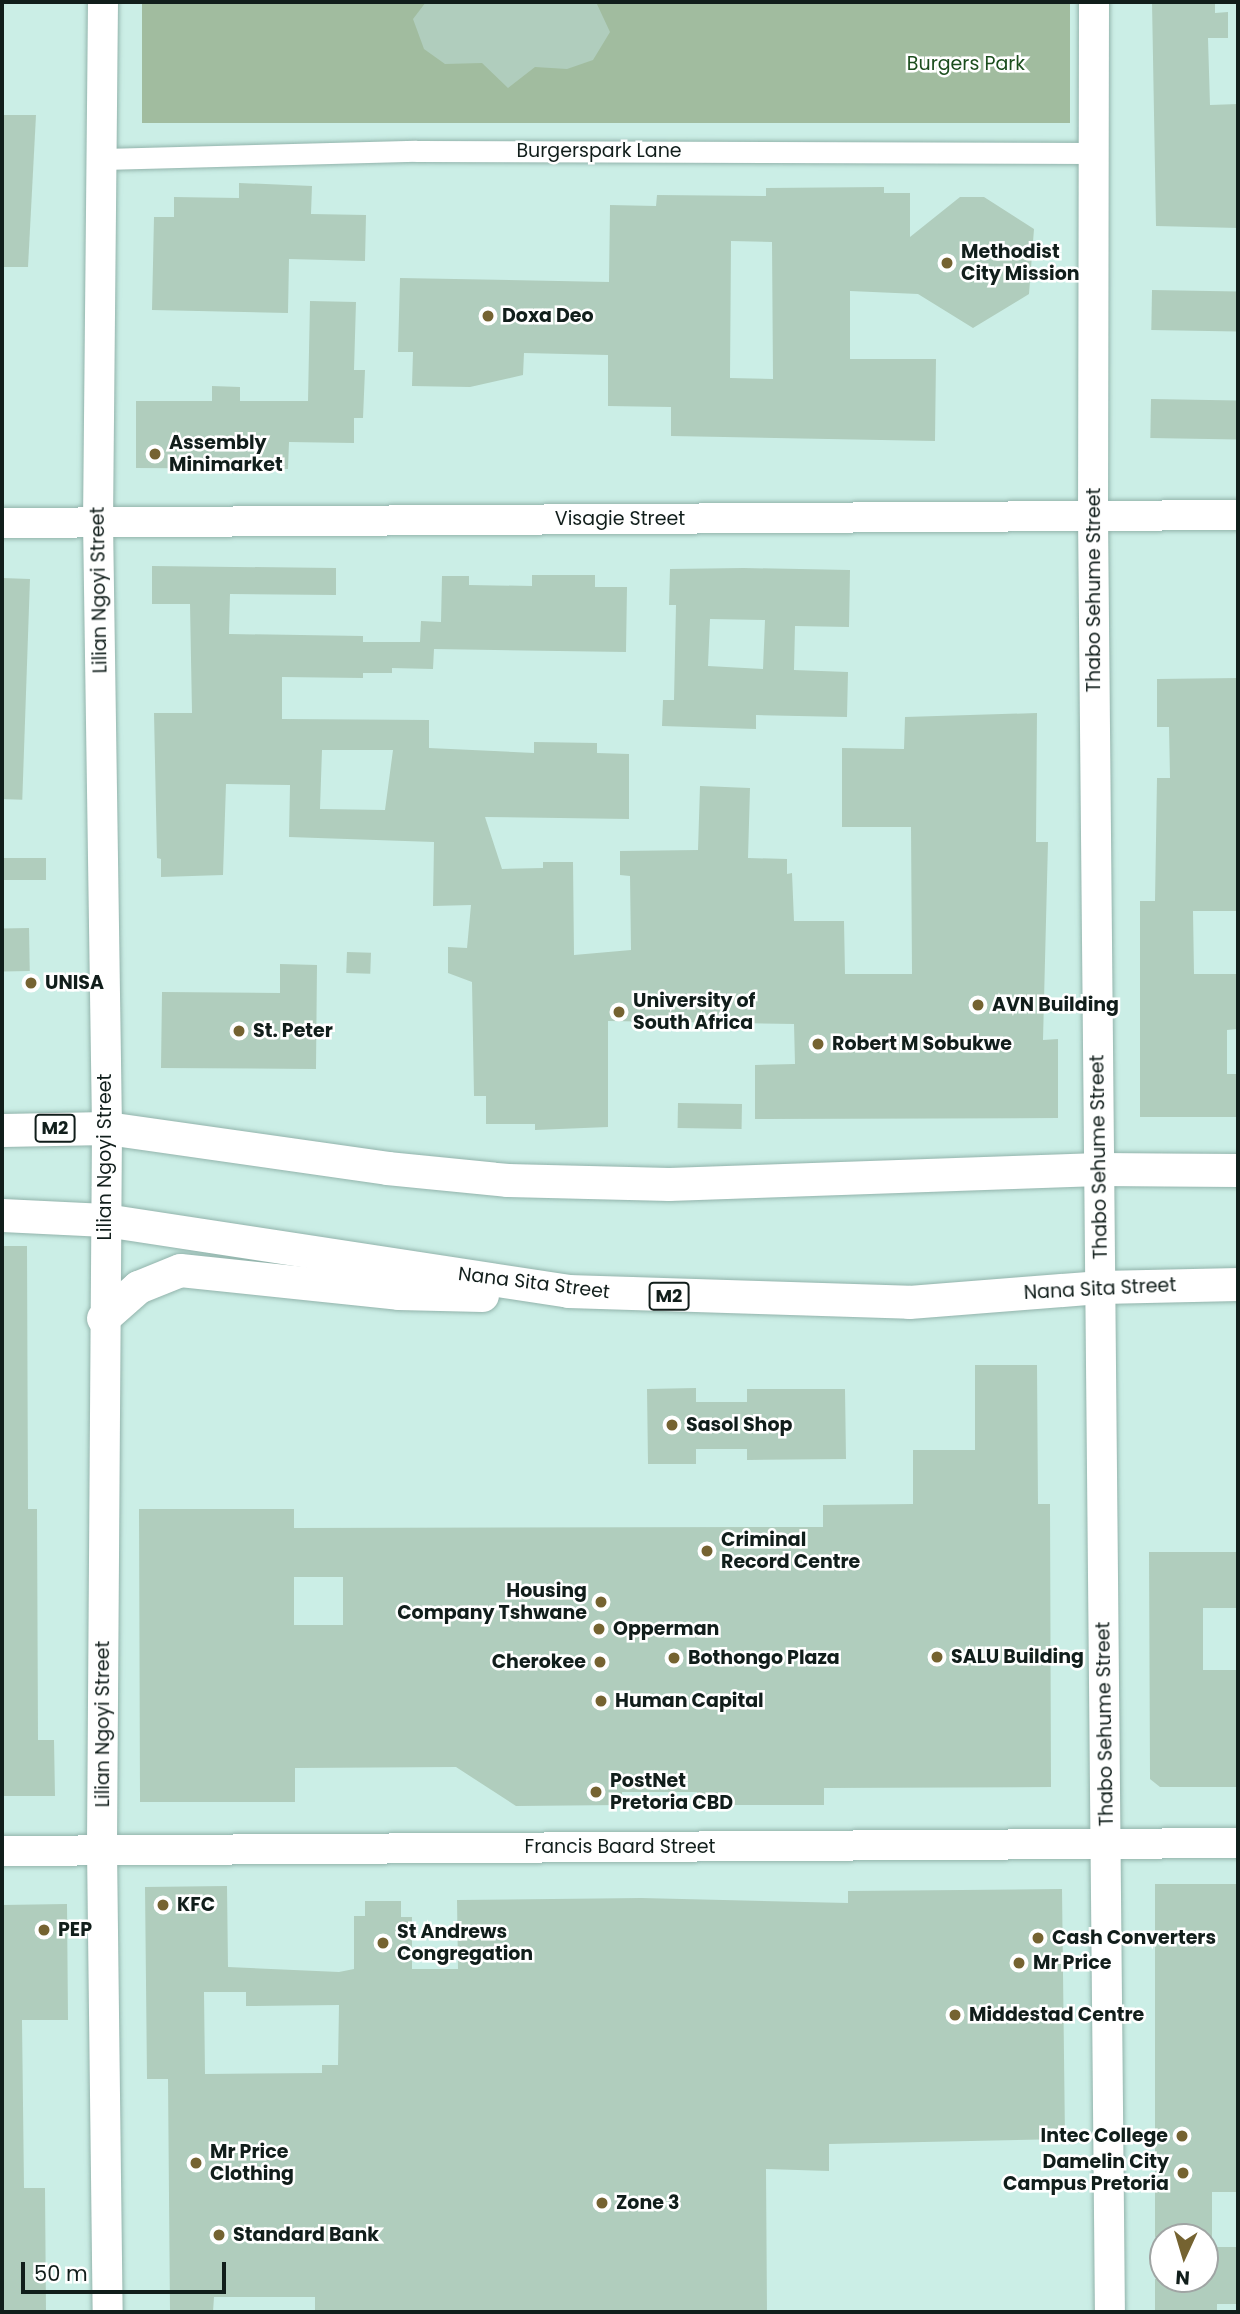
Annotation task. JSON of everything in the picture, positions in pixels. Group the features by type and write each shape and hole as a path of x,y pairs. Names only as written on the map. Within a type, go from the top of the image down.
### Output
{"main road":[{"name":"M2","path":"2,1130 107,1128 387,1168 507,1181 670,1184 1100,1169 1238,1170"},
{"name":"Nana Sita Street","path":"2,1214 106,1220 568,1291 909,1302 1101,1287 1238,1284"},
{"path":"103,1318 138,1287 180,1270 398,1293 568,1291"}],"street":[{"name":"Lilian Ngoyi Street","path":"103,2 98,521 107,1128 103,1318 102,1849 107,2312"},
{"name":"Thabo Sehume Street","path":"1094,2 1093,516 1110,2312"},
{"name":"Burgerspark Lane","path":"103,159 416,151 1094,153"},
{"name":"Visagie Street","path":"2,523 1238,515"},
{"name":"Francis Baard Street","path":"2,1851 1238,1843"}],"green space":[{"name":"Burgers Park","path":"142,2 1070,2 1070,123 142,123"}],"building":[{"path":"426,2 596,2 610,32 593,60 567,69 535,67 508,88 482,63 445,64 424,49 413,19"},
{"path":"1152,2 1215,2 1215,13 1228,12 1228,38 1208,38 1210,105 1238,104 1238,228 1156,226"},
{"path":"2,115 36,115 28,267 2,267"},
{"path":"239,183 312,186 311,214 366,215 365,261 289,259 288,313 152,310 154,217 174,217 174,197 239,198"},
{"path":"884,187 884,193 910,193 910,237 960,197 984,197 1034,229 1029,294 973,328 918,294 850,291 850,359 936,359 935,441 671,436 671,407 608,406 608,355 524,353 523,375 470,387 412,386 413,352 398,352 400,278 609,282 610,205 656,206 657,195 766,196 766,188","holes":["731,241 772,242 773,379 730,378"]},
{"path":"1152,290 1238,292 1237,331 1151,330"},
{"path":"310,301 356,302 354,370 365,370 363,418 354,418 354,443 289,442 288,469 136,468 136,401 212,401 212,386 240,387 240,401 308,401"},
{"path":"1151,399 1238,401 1237,440 1150,438"},
{"path":"152,566 336,568 336,595 230,594 229,634 363,636 363,642 420,642 421,621 441,622 442,576 469,576 469,585 532,586 532,575 595,575 595,587 627,587 626,652 434,649 433,669 392,668 392,673 363,673 363,678 282,677 282,719 429,720 429,748 534,753 534,742 597,743 597,753 629,754 629,819 485,817 502,869 543,868 543,862 573,862 574,955 631,950 630,876 620,875 620,851 698,850 700,786 750,788 748,858 787,859 787,874 792,873 794,921 844,921 845,974 912,974 911,827 842,827 842,748 904,749 905,717 1037,713 1036,842 1048,842 1043,1040 1058,1039 1058,1118 755,1119 755,1065 795,1064 794,1024 608,1021 608,1127 535,1130 535,1124 486,1124 486,1096 474,1096 472,982 448,973 448,947 467,948 471,905 433,906 434,842 289,837 290,785 226,784 223,875 161,877 161,859 157,858 154,713 192,713 190,604 152,604","holes":["322,750 393,750 385,810 320,809"]},
{"path":"670,569 850,570 849,627 795,626 794,670 848,672 847,717 756,715 756,729 662,726 663,700 674,700 676,605 669,605","holes":["710,619 765,620 763,669 708,666"]},
{"path":"2,578 30,579 22,800 2,799"},
{"path":"1238,678 1238,911 1193,911 1194,974 1238,974 1238,1029 1227,1030 1227,1074 1238,1074 1238,1117 1140,1117 1140,901 1155,901 1157,778 1170,778 1169,727 1157,727 1157,679"},
{"path":"2,858 46,858 46,880 2,880"},
{"name":"UNISA","path":"2,928 29,928 30,971 3,971"},
{"path":"347,952 371,953 370,974 346,973"},
{"name":"St. Peter","path":"280,964 317,965 316,1069 161,1068 162,992 280,993"},
{"path":"678,1103 742,1104 742,1129 678,1128"},
{"path":"2,1246 27,1246 28,1509 37,1509 38,1740 54,1740 55,1796 2,1796"},
{"path":"975,1365 1037,1365 1038,1504 1050,1504 1051,1787 824,1788 824,1805 697,1805 697,1792 622,1792 622,1805 516,1806 456,1767 295,1768 295,1802 140,1802 139,1509 294,1509 294,1528 823,1527 823,1505 913,1504 913,1450 975,1450","holes":["294,1577 343,1577 343,1625 294,1625"]},
{"path":"696,1388 696,1402 747,1402 747,1389 845,1389 846,1459 747,1460 747,1449 696,1449 696,1464 648,1464 647,1389"},
{"path":"1149,1552 1238,1552 1238,1608 1203,1608 1203,1670 1238,1670 1238,1787 1160,1787 1150,1779"},
{"path":"1155,1884 1238,1884 1238,2192 1212,2192 1212,2223 1155,2223"},
{"path":"227,1886 228,1967 339,1972 354,1969 354,1916 365,1916 365,1901 401,1901 401,1917 412,1917 412,1969 458,1969 457,1900 641,1898 848,1903 848,1891 1062,1889 1065,2139 829,2144 829,2171 766,2169 767,2312 315,2312 315,2297 214,2297 213,2312 170,2312 168,2079 147,2079 145,1887","holes":["204,1992 246,1992 246,2006 339,2005 338,2065 322,2065 322,2073 205,2074"]},
{"path":"67,1904 68,2020 22,2020 24,2188 45,2188 46,2312 2,2312 2,1905"},
{"path":"1219,2247 1238,2247 1238,2304 1217,2304 1217,2312 1155,2312 1155,2293 1219,2293"}],"place":[{"name":"Methodist City Mission","path":"947,263"},
{"name":"Doxa Deo","path":"488,316"},
{"name":"Assembly Minimarket","path":"155,454"},
{"name":"UNISA","path":"31,983"},
{"name":"AVN Building","path":"978,1005"},
{"name":"University of South Africa","path":"619,1012"},
{"name":"St. Peter","path":"239,1031"},
{"name":"Robert M Sobukwe","path":"818,1044"},
{"name":"Sasol Shop","path":"672,1425"},
{"name":"Criminal Record Centre","path":"707,1551"},
{"name":"Housing Company Tshwane","path":"601,1602"},
{"name":"Opperman","path":"599,1629"},
{"name":"SALU Building","path":"937,1657"},
{"name":"Bothongo Plaza","path":"674,1658"},
{"name":"Cherokee","path":"600,1662"},
{"name":"Human Capital","path":"601,1701"},
{"name":"PostNet Pretoria CBD","path":"596,1792"},
{"name":"KFC","path":"163,1905"},
{"name":"PEP","path":"44,1930"},
{"name":"Cash Converters","path":"1038,1938"},
{"name":"St Andrews Congregation","path":"383,1943"},
{"name":"Mr Price","path":"1019,1963"},
{"name":"Middestad Centre","path":"955,2015"},
{"name":"Intec College","path":"1182,2136"},
{"name":"Mr Price Clothing","path":"196,2163"},
{"name":"Damelin City Campus Pretoria","path":"1183,2173"},
{"name":"Zone 3","path":"602,2203"},
{"name":"Standard Bank","path":"219,2235"}]}
